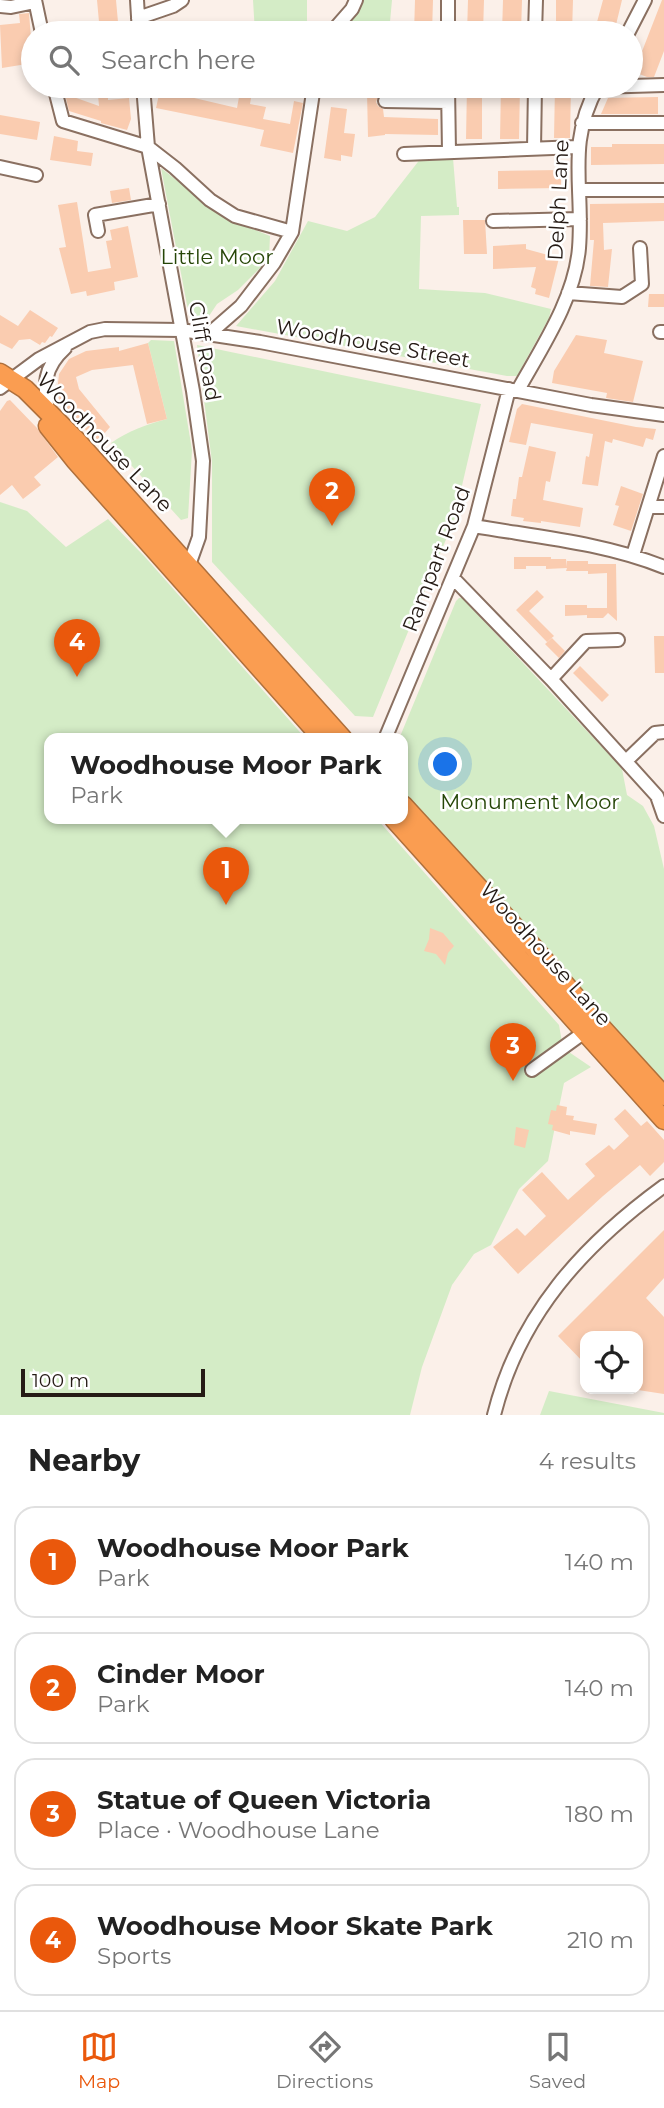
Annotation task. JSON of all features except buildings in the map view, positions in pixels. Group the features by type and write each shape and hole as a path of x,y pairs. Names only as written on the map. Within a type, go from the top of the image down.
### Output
{"highway":[{"name":"Woodhouse Lane","path":"3,381 53,431 74,459 337,733"},
{"name":"Woodhouse Lane","path":"3,381 25,388 75,439 318,733"},
{"name":"Woodhouse Lane","path":"408,810 664,1096"},
{"name":"Woodhouse Lane","path":"399,824 664,1120"}],"street":[{"path":"137,0 138,21"},
{"path":"138,18 173,6 182,0"},
{"path":"342,21 356,0"},
{"path":"448,0 448,21"},
{"path":"535,21 536,0"},
{"path":"634,21 645,0"},
{"path":"0,6 11,7 35,1 39,21"},
{"path":"643,85 664,85"},
{"path":"57,98 62,121 148,147 210,200 235,216 292,232"},
{"name":"Cliff Road","path":"144,98 148,147 193,391 203,461 199,537 183,571"},
{"path":"209,334 241,306 274,263 292,232 312,98"},
{"path":"448,98 449,152"},
{"path":"534,149 535,98"},
{"name":"Delph Lane","path":"514,389 560,315 568,293 579,250 578,147 582,123 592,98"},
{"path":"385,101 448,102"},
{"path":"582,123 664,123"},
{"path":"404,154 578,147"},
{"path":"0,167 36,175"},
{"path":"579,190 664,190"},
{"path":"98,232 96,215 159,204"},
{"path":"493,221 580,219"},
{"path":"568,293 622,297 642,284 640,248"},
{"name":"Woodhouse Street","path":"3,381 75,338 105,329 181,330 260,342 591,405 664,415"},
{"path":"48,412 45,387 49,366 75,338"},
{"name":"Rampart Road","path":"388,733 474,526 514,389"},
{"path":"633,555 664,456"},
{"path":"648,507 664,507"},
{"path":"474,526 599,547 633,555 664,567"},
{"path":"453,578 661,797 664,816"},
{"path":"551,679 586,641 618,640"},
{"path":"626,761 655,733 664,732"},
{"path":"532,1070 586,1031"},
{"path":"494,1415 517,1351 556,1286 590,1248 664,1186"}],"green space":[{"path":"253,0 307,0 307,21 254,21"},
{"path":"360,0 392,0 390,21 350,21"},
{"path":"421,158 453,158 459,215 421,216 419,289 485,293 551,309 549,318 517,376 236,326 275,281 308,221 347,231 375,217"},
{"name":"Little Moor","path":"161,168 225,218 270,236 269,259 238,290 217,304 200,323 192,322 187,305"},
{"path":"151,340 174,341 192,450 188,518 181,520 111,443 138,428 167,419 148,343"},
{"path":"197,345 481,404 454,520 373,717 355,716 212,562 212,462"},
{"path":"0,502 27,511 66,547 108,519 301,733 44,733 44,824 381,824 559,1025 563,1048 591,1067 564,1083 548,1161 519,1189 491,1245 474,1254 452,1285 422,1367 410,1415 0,1415"},
{"name":"Monument Moor","path":"462,598 622,769 627,795 643,806 654,826 664,869 664,1082 569,980 408,799 408,733 401,733 456,601"},
{"path":"549,1391 664,1413 664,1415 540,1415"}],"place":[{"name":"Cinder Moor","path":"332,526"},
{"name":"Woodhouse Moor Skate Park","path":"77,677"},
{"name":"Woodhouse Moor Park","path":"226,905"},
{"name":"Statue of Queen Victoria","path":"513,1081"}]}
